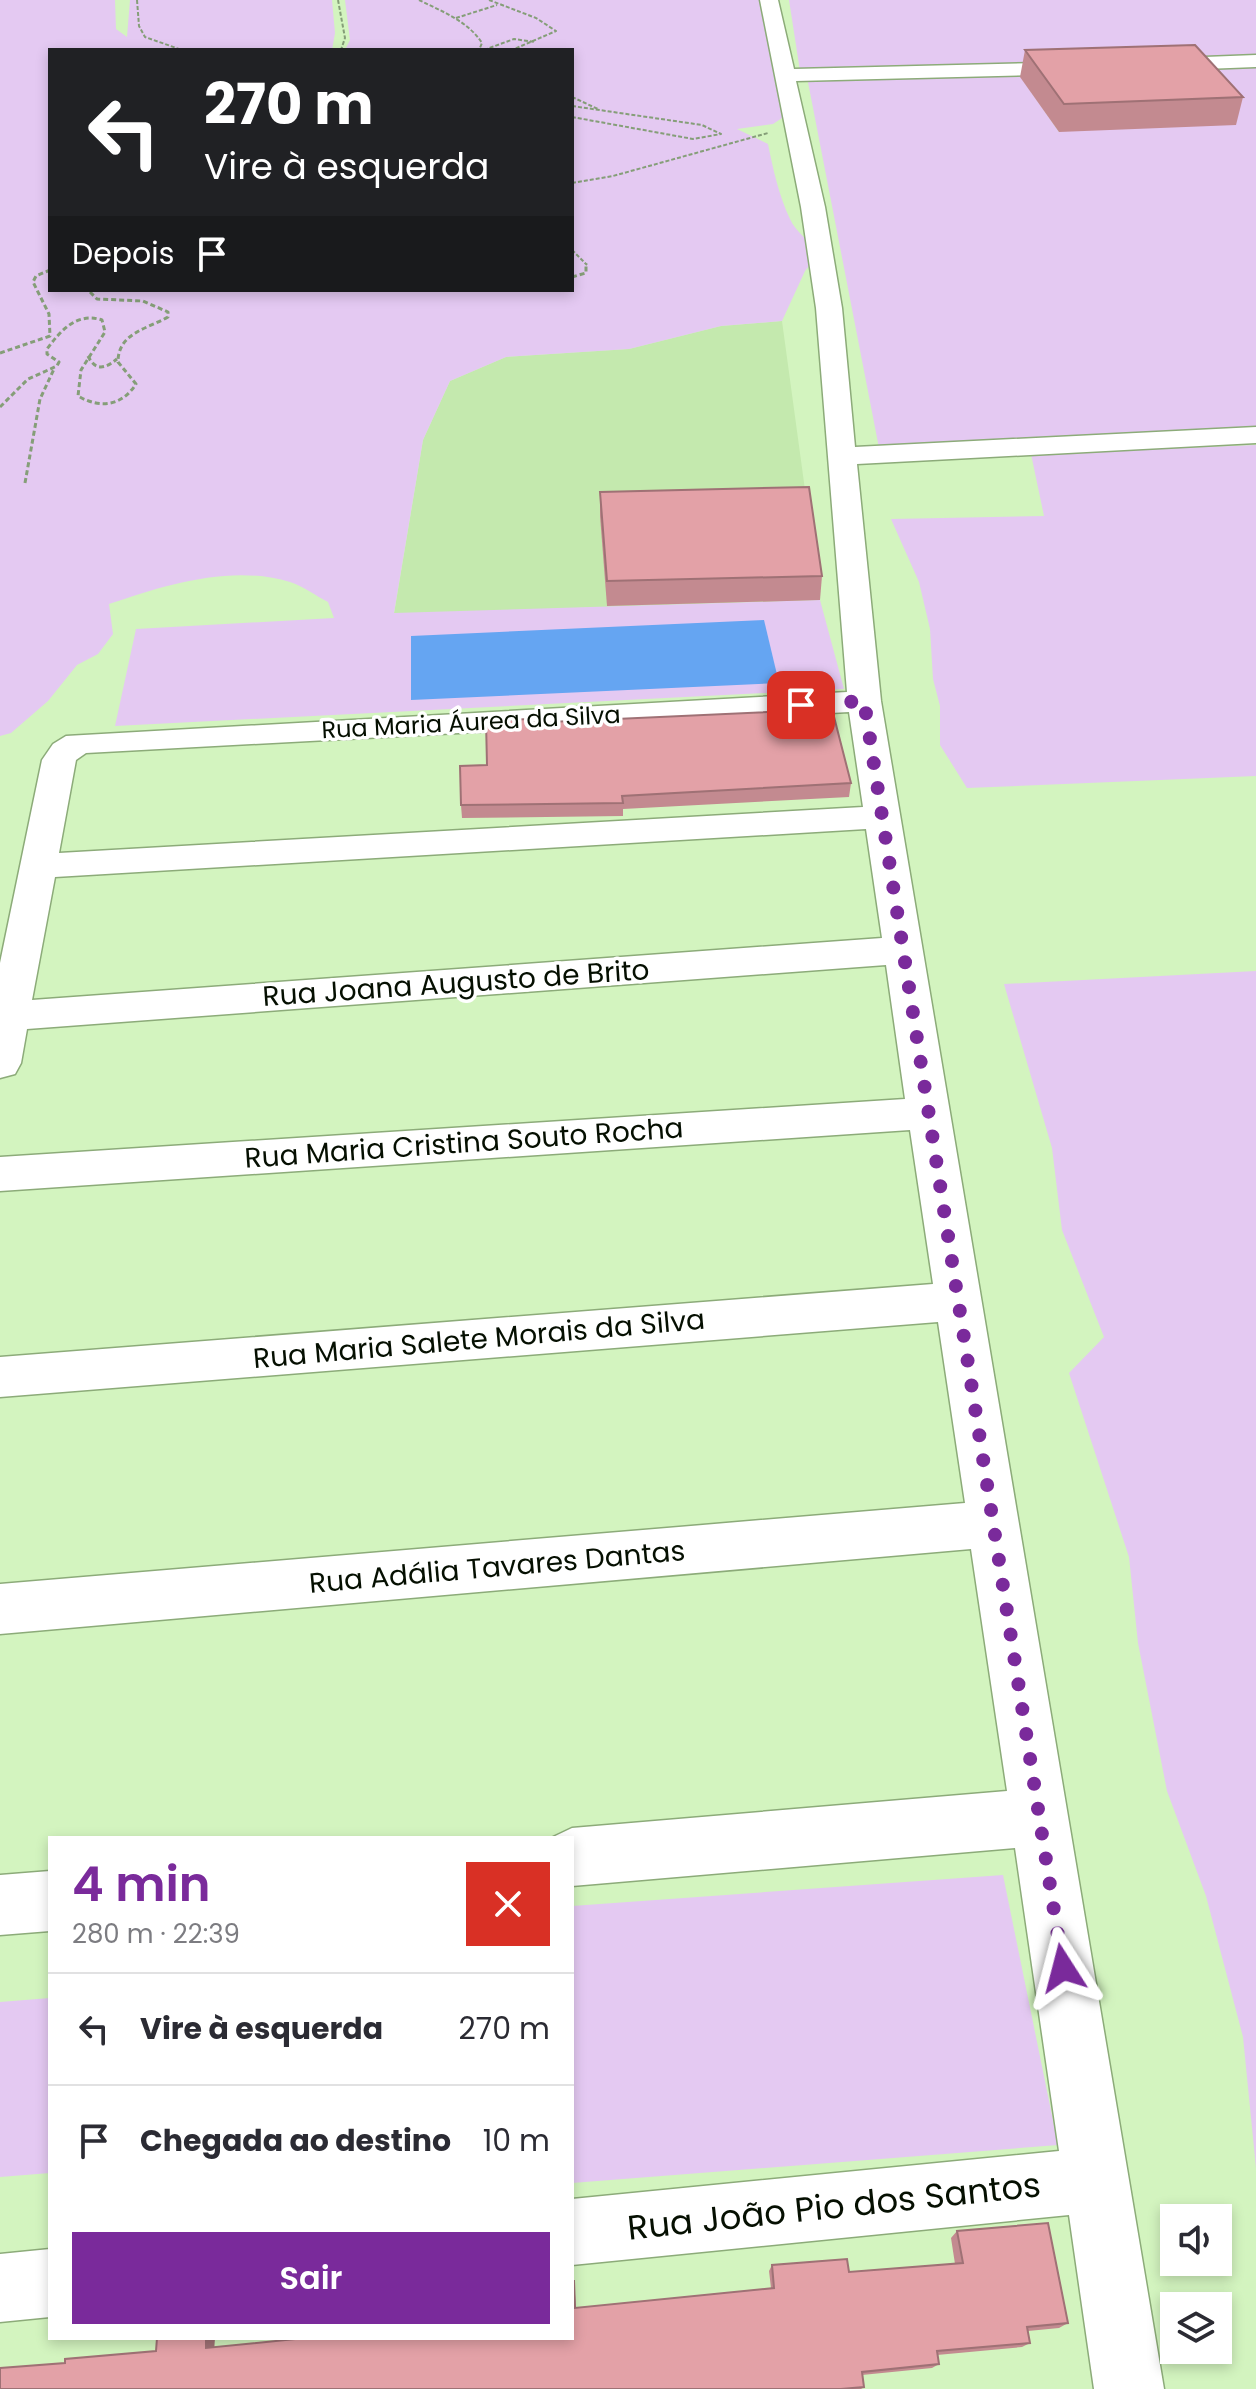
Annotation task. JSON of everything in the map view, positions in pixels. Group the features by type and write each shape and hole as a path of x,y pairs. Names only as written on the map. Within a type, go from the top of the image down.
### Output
{"street":[{"path":"769,0 829,308 864,701 1129,2389"},
{"path":"1126,66 1256,61"},
{"path":"783,75 1095,67"},
{"path":"840,456 1256,435"},
{"name":"Rua Maria Áurea da Silva","path":"38,866 59,760 65,751 78,743 864,701"},
{"path":"0,1063 38,866 882,817"},
{"name":"Rua Joana Augusto de Brito","path":"9,1016 903,950"},
{"name":"Rua Maria Cristina Souto Rocha","path":"0,1174 928,1113"},
{"name":"Rua Maria Salete Morais da Silva","path":"0,1377 958,1301"},
{"name":"Rua Adália Tavares Dantas","path":"0,1609 993,1524"},
{"path":"574,1857 1039,1817"},
{"path":"0,1905 48,1901"},
{"name":"Rua João Pio dos Santos","path":"574,2232 1096,2180"},
{"path":"0,2288 48,2283"}],"path":[{"path":"137,0 135,19 139,33 147,40 175,48"},
{"path":"338,0 345,38 342,48"},
{"path":"419,0 456,18 477,35 482,48"},
{"path":"489,0 551,23 556,31 554,35 518,48"},
{"path":"456,18 499,4"},
{"path":"488,48 514,39 535,42"},
{"path":"574,98 602,112"},
{"path":"574,106 702,125 721,134 693,139 574,117"},
{"path":"574,183 613,176 698,150 795,127"},
{"path":"574,252 587,264 586,273 574,276"},
{"path":"0,353 50,336 53,327 50,312 38,296 33,282 36,276 48,271"},
{"path":"88,355 92,364 100,368 109,366 117,358 125,339 168,317 168,312 161,306 144,300 97,299 90,292"},
{"path":"25,483 40,399 59,362 46,351 53,340 75,321 95,317 102,320 105,332 88,355 76,386 78,396 87,403 98,405 126,398 136,384 117,358"},
{"path":"0,407 28,379 54,369"}],"shaded area":[{"path":"0,0 115,0 116,29 127,37 130,0 332,0 335,33 332,48 48,48 48,292 574,292 574,48 346,48 350,40 345,0 765,0 788,114 773,124 737,129 768,144 774,173 790,219 818,255 805,271 782,321 721,326 629,349 506,357 450,381 423,440 394,613 820,600 844,689 115,726 136,629 334,618 328,602 295,584 268,577 222,576 175,584 109,604 113,634 98,654 77,665 48,701 11,733 0,736"},
{"path":"789,0 1256,0 1256,58 800,71"},
{"path":"1256,65 1256,428 879,448 807,77 1018,73 1059,132 1185,67"},
{"path":"782,321 820,600 394,614 423,440 450,381 506,357 629,349 721,326"},
{"path":"1256,445 1256,776 967,788 940,745 940,706 933,679 930,629 919,582 891,519 1044,516 1031,454"},
{"path":"1256,971 1256,2168 1243,2037 1206,1896 1167,1791 1138,1643 1129,1557 1069,1373 1104,1337 1062,1230 1052,1148 1004,984"},
{"path":"1003,1875 1058,2145 574,2183 574,1906"},
{"path":"48,1998 48,2173 0,2177 0,2002"}],"water":[{"path":"764,620 779,683 411,700 411,636"}],"building":[{"path":"1195,45 1243,97 1064,104 1025,50"},
{"path":"809,487 822,576 607,581 600,492"},
{"path":"832,709 851,783 622,796 623,803 461,805 460,766 487,765 486,721 528,719 528,723"},
{"path":"1048,2223 1068,2323 1027,2327 1030,2343 937,2351 939,2364 862,2372 864,2387 841,2389 0,2389 0,2368 156,2351 157,2340 206,2340 206,2348 285,2340 574,2340 574,2281 575,2308 774,2288 772,2265 847,2259 849,2272 963,2263 957,2231"}],"route":[{"path":"801,705 864,701 1063,1968"}]}
